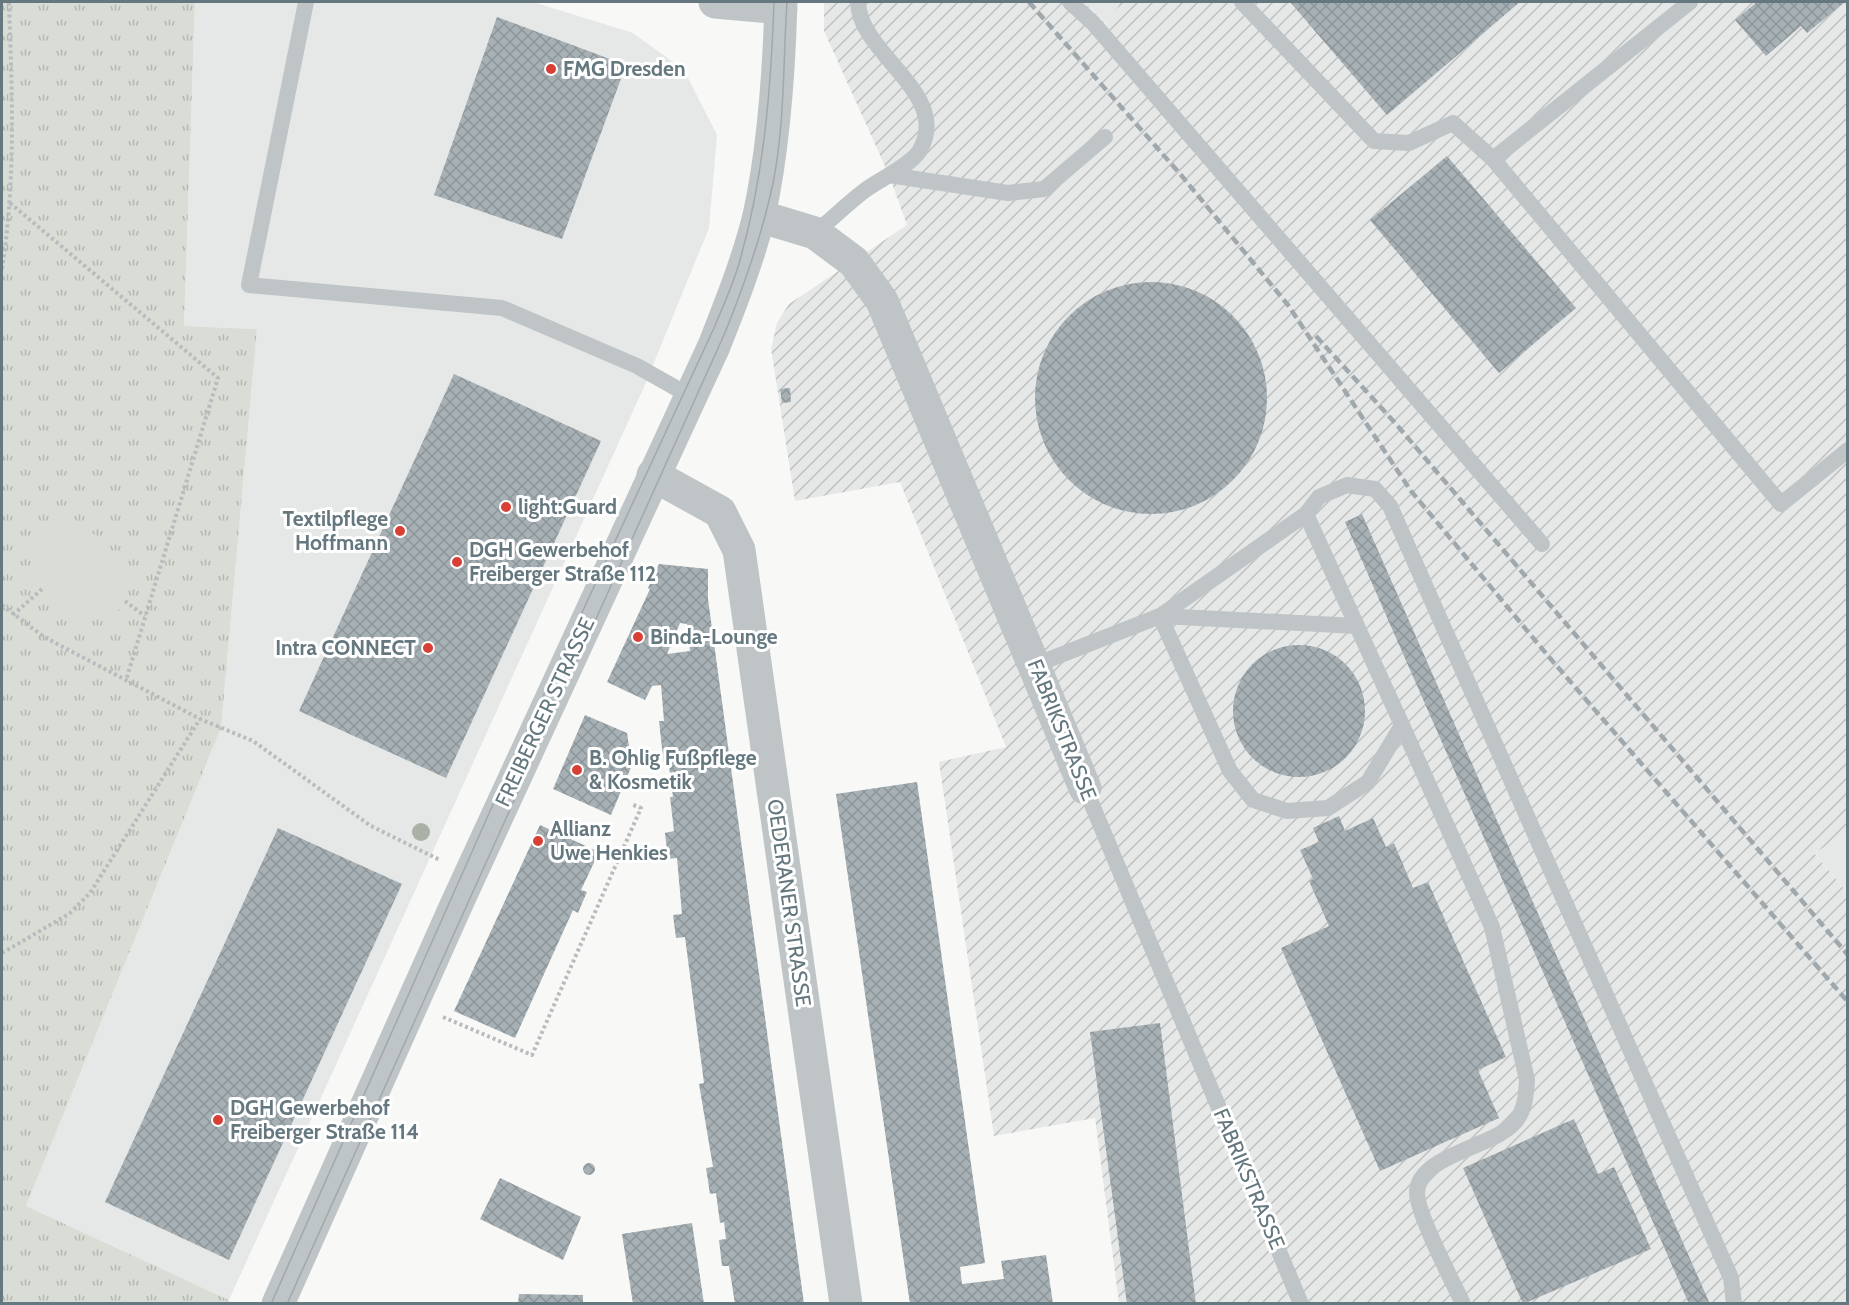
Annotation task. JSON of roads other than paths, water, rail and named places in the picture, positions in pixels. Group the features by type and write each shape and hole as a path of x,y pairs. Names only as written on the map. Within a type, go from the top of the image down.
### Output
{"street":[{"path":"715,2 781,5"},
{"name":"FREIBERGER STRASSE","path":"278,1304 412,1003 734,297 759,216 772,128 781,5"},
{"name":"FABRIKSTRASSE","path":"759,216 815,233 854,262 882,301 1085,788"},
{"name":"OEDERANER STRASSE","path":"653,475 720,512 739,550 846,1304"}],"lane":[{"path":"306,2 249,285 502,308 637,366 690,396"},
{"path":"815,233 865,190 889,176 920,152 927,127 922,102 868,32 858,11 858,2"},
{"path":"1070,2 1093,23 1542,544"},
{"path":"1242,2 1374,141 1409,143 1453,123 1493,159 1782,504 1848,450"},
{"path":"1493,159 1690,2"},
{"path":"889,176 1008,193 1044,189 1105,137"},
{"path":"1035,665 1160,616 1306,514 1319,497 1347,485 1375,489 1390,506 1731,1278 1734,1304"},
{"path":"1306,514 1492,927 1527,1080 1525,1104 1514,1124 1500,1134 1435,1164 1421,1182 1417,1193 1428,1227 1463,1304"},
{"path":"1160,616 1357,626"},
{"path":"1160,616 1230,771 1253,800 1287,811 1328,808 1368,782 1402,725"},
{"name":"FABRIKSTRASSE","path":"1085,788 1301,1304"}],"tram line":[{"path":"271,1304 495,800 732,286 748,228 761,164 771,67 774,2"},
{"path":"287,1304 739,298 764,222 777,160 782,115 787,2"}],"railway":[{"path":"1029,2 1181,175 1288,305 1411,491 1549,657 1848,1002"},
{"path":"1316,336 1396,424 1848,955"}],"place":[{"name":"FMG Dresden","path":"551,69"},
{"name":"light:Guard","path":"506,507"},
{"name":"Textilpflege Hoffmann","path":"400,531"},
{"name":"DGH Gewerbehof Freiberger Straße 112","path":"457,562"},
{"name":"Binda-Lounge","path":"638,637"},
{"name":"Intra CONNECT","path":"428,648"},
{"name":"B. Ohlig Fußpflege & Kosmetik","path":"577,770"},
{"name":"Allianz Uwe Henkies","path":"538,841"},
{"name":"DGH Gewerbehof Freiberger Straße 114","path":"218,1120"}]}
